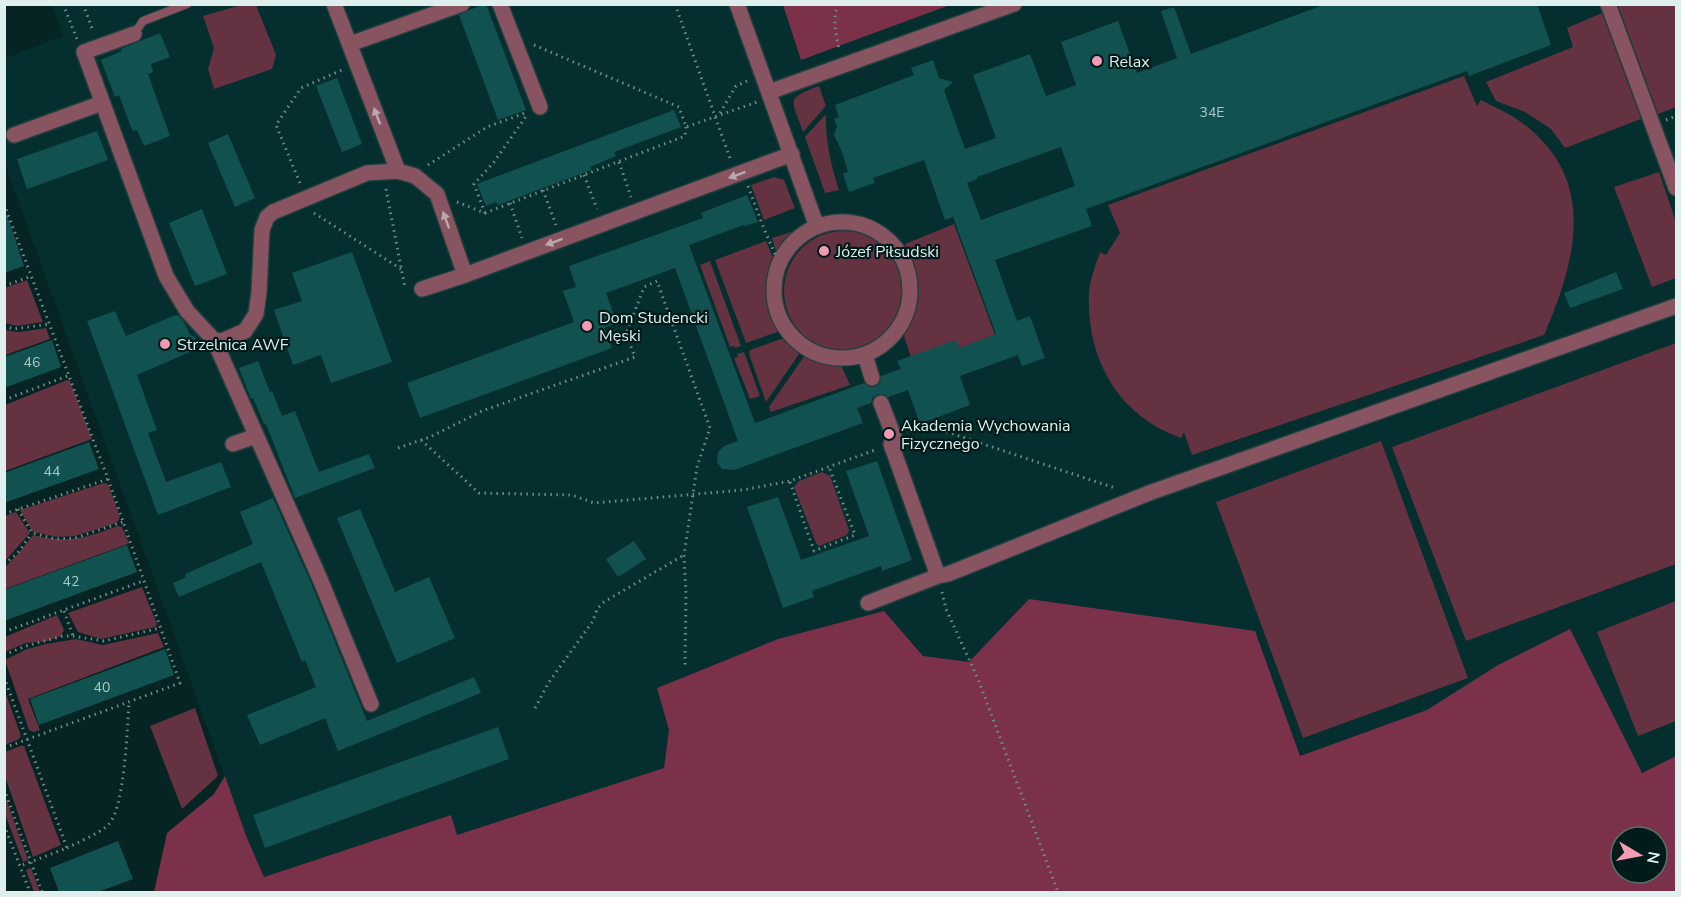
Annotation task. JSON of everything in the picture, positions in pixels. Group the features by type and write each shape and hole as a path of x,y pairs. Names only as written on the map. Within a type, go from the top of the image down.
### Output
{"street":[{"path":"334,4 357,63 391,172"},
{"path":"350,44 462,4"},
{"path":"500,4 540,107"},
{"path":"737,4 817,227"},
{"path":"770,95 1014,4"},
{"path":"1608,4 1677,188"},
{"path":"134,34 84,52 102,103 166,276 187,311 214,340 320,579 371,704"},
{"path":"14,135 102,103"},
{"path":"422,289 636,212 742,180 792,154"},
{"path":"214,340 222,341 245,331 256,314 262,230 267,217 273,212 367,173 391,172 415,176 436,194 465,275"},
{"path":"842,222 866,226 887,238 902,256 910,279 910,304 901,326 885,345 865,355 842,359 822,356 803,346 788,332 778,313 774,293 777,272 785,253 800,237 817,227 842,222"},
{"path":"868,603 948,574 1140,496 1677,306"},
{"path":"865,355 872,378"},
{"path":"881,403 896,442 891,444 938,576"},
{"path":"232,444 256,436"}],"lane":[{"path":"134,34 143,21 187,4"}],"path":[{"path":"63,4 79,43"},
{"path":"83,4 95,36"},
{"path":"675,4 742,180 780,265"},
{"path":"838,4 835,13 835,31 840,51"},
{"path":"436,194 485,213 685,136 686,127 679,106 513,36"},
{"path":"357,63 301,88 276,125 306,199 307,208 401,269"},
{"path":"717,116 736,86 763,76"},
{"path":"686,127 770,95"},
{"path":"415,176 487,127 529,111 494,162 474,184 485,213"},
{"path":"619,162 636,212"},
{"path":"391,172 401,269 406,294 422,289"},
{"path":"584,175 603,224"},
{"path":"543,190 561,239"},
{"path":"510,203 527,252"},
{"path":"4,204 70,375 180,683 4,748"},
{"path":"4,286 32,276"},
{"path":"398,448 421,440 482,411 635,357 626,334 644,287 657,281 710,428 697,467 684,555 687,594 685,665"},
{"path":"4,326 15,329 50,324"},
{"path":"4,400 70,375"},
{"path":"934,428 1140,496"},
{"path":"421,440 479,493 572,495 594,503 743,490 790,481 891,444"},
{"path":"790,481 814,551 855,535 829,467"},
{"path":"4,514 108,479"},
{"path":"18,509 32,533 56,539 75,538 123,522"},
{"path":"4,564 17,554 32,533"},
{"path":"535,708 549,682 593,621 597,609 604,602 684,555"},
{"path":"938,576 946,609 978,679 1058,892"},
{"path":"4,632 143,581"},
{"path":"64,610 73,636"},
{"path":"4,655 26,646 63,636 104,641 160,628"},
{"path":"4,677 67,848"},
{"path":"20,866 67,848 109,824 121,792 129,702"},
{"path":"4,789 42,892"},
{"path":"4,825 30,892"}],"shaded area":[{"path":"783,4 950,5 801,60"},
{"name":"Akademia Wychowania Fizycznego","path":"52,5 1676,5 1676,892 456,835 451,815 264,877 247,838 5,164 5,58 63,36"},
{"path":"241,5 256,5 276,55 272,69 214,89 208,69 214,48 203,16"},
{"path":"1618,5 1676,5 1676,107 1658,114"},
{"path":"1602,13 1641,119 1565,148 1551,129 1525,112 1496,101 1486,82 1573,47 1567,28"},
{"path":"1464,76 1477,106 1481,100 1506,113 1521,122 1546,144 1562,169 1571,195 1574,222 1571,250 1565,279 1544,335 1192,455 1184,432 1181,438 1159,428 1139,415 1123,399 1110,381 1100,361 1089,316 1089,292 1100,252 1106,255 1120,233 1108,205"},
{"path":"819,86 826,106 803,132 794,102 800,94"},
{"path":"826,114 829,152 839,190 825,193 805,137"},
{"path":"1659,172 1676,222 1676,278 1652,287 1614,187"},
{"path":"774,177 784,180 795,208 764,220 751,185"},
{"path":"954,224 995,335 958,349 911,357 903,333 913,311 917,288 914,266 905,244"},
{"path":"798,230 777,254 772,238"},
{"path":"844,231 867,236 886,249 899,268 904,291 899,314 886,333 867,346 844,351 821,346 802,333 789,314 784,291 789,268 802,249 821,236"},
{"path":"766,241 774,260 769,278 770,305 780,331 746,343 715,260"},
{"path":"710,261 741,346 735,348 730,347 700,265"},
{"path":"27,280 43,322 17,326 5,323 5,288"},
{"path":"46,328 50,339 5,355 5,330 19,332"},
{"path":"784,338 801,351 766,402 749,354 750,350"},
{"path":"1676,343 1676,564 1466,641 1392,447"},
{"path":"744,352 760,396 750,399 734,358 738,357 737,354"},
{"path":"805,355 816,360 841,365 850,385 771,412 769,407"},
{"path":"67,380 70,381 92,439 5,471 5,405"},
{"path":"1381,441 1468,678 1303,738 1216,502"},
{"path":"822,472 830,476 849,530 847,535 819,546 794,487 799,481"},
{"path":"104,483 108,484 120,517 117,523 75,536 57,537 33,532 20,510"},
{"path":"16,512 30,533 5,561 5,516"},
{"path":"118,526 122,527 129,543 5,589 5,567 33,535 57,539 77,538"},
{"path":"142,587 157,624 155,627 101,639 78,632 68,613"},
{"path":"1029,599 1255,631 1300,756 1427,710 1498,665 1570,629 1642,773 1676,756 1676,892 154,892 167,833 214,794 225,776 247,838 264,877 451,815 457,835 664,768 669,730 657,688 778,639 884,611 923,656 969,662"},
{"path":"1676,601 1676,721 1638,736 1597,632"},
{"path":"57,615 64,630 61,636 47,641 26,643 5,652 5,637"},
{"path":"158,633 164,647 28,699 40,730 34,732 29,730 5,660 27,649 46,644 76,639 103,645"},
{"path":"5,691 21,736 5,745"},
{"path":"195,708 218,776 182,809 150,726"},
{"path":"24,746 61,845 33,857 5,776 5,752"},
{"path":"5,796 28,860 23,862 5,814"},
{"path":"31,868 40,892 34,892 26,870"}],"building":[{"path":"486,4 526,110 498,120 459,15"},
{"path":"1326,4 1537,4 1551,45 1469,76 1467,71 1086,209 1092,226 995,260 1017,321 1030,316 1045,358 1022,366 1018,355 960,376 970,405 920,424 908,390 888,397 878,394 873,397 871,403 857,408 863,423 734,470 722,469 717,462 718,452 724,446 738,441 675,268 606,293 617,323 604,328 612,348 420,418 407,383 574,322 563,291 576,287 569,266 703,218 701,213 747,195 758,222 689,245 755,423 864,383 869,387 875,387 879,384 881,376 901,369 897,361 956,340 959,348 996,334 953,217 945,220 924,160 873,178 875,183 849,192 843,174 848,172 834,135 837,126 834,119 839,117 835,105 914,75 911,68 933,60 939,78 953,82 944,90 965,149 996,138 973,75 1030,54 1046,96 1076,85 1061,42 1118,21 1137,73 1177,58 1161,11 1174,7 1191,54","holes":["1061,147 1075,186 981,220 967,183 977,177"]},
{"path":"160,33 170,57 151,64 153,72 148,74 170,136 144,146 137,130 133,131 130,125 119,95 115,97 101,60"},
{"path":"337,78 362,144 342,152 316,86"},
{"path":"674,110 681,127 614,152 616,156 590,167 591,170 498,205 496,202 486,206 477,184"},
{"path":"97,131 108,160 27,189 17,159"},
{"path":"228,134 255,198 235,207 208,143"},
{"path":"202,209 227,274 195,286 169,223"},
{"path":"4,215 7,215 24,266 4,273"},
{"path":"352,252 392,362 331,383 321,355 293,365 274,310 302,301 292,273"},
{"path":"1616,272 1623,289 1570,308 1564,293"},
{"path":"115,311 126,336 178,315 190,335 195,337 199,348 137,375 157,430 148,433 166,482 221,462 231,487 158,515 87,321"},
{"path":"52,340 61,367 4,388 4,357"},
{"path":"258,361 282,416 295,411 319,472 369,454 375,468 295,498 266,424 253,398 251,399 239,368"},
{"path":"89,442 99,469 4,503 4,473"},
{"path":"877,461 912,560 882,571 881,566 812,591 814,597 783,608 747,507 778,497 801,560 869,536 846,471"},
{"path":"273,498 311,583 367,721 474,677 481,693 338,751 325,718 260,745 247,715 316,687 305,660 302,662 261,562 179,597 173,583 186,577 185,574 253,544 240,512"},
{"path":"360,509 395,592 429,577 455,638 397,663 337,518"},
{"path":"634,541 646,559 618,577 606,559"},
{"path":"127,545 137,572 4,621 4,590"},
{"path":"165,649 174,675 39,725 30,699"},
{"path":"498,727 509,759 265,848 253,815"},
{"path":"118,841 133,879 98,892 59,892 50,868"}],"place":[{"name":"Relax","path":"1097,61"},
{"name":"Józef Piłsudski","path":"824,251"},
{"name":"Dom Studencki Męski","path":"587,326"},
{"name":"Strzelnica AWF","path":"165,344"},
{"name":"Akademia Wychowania Fizycznego","path":"889,434"}]}
